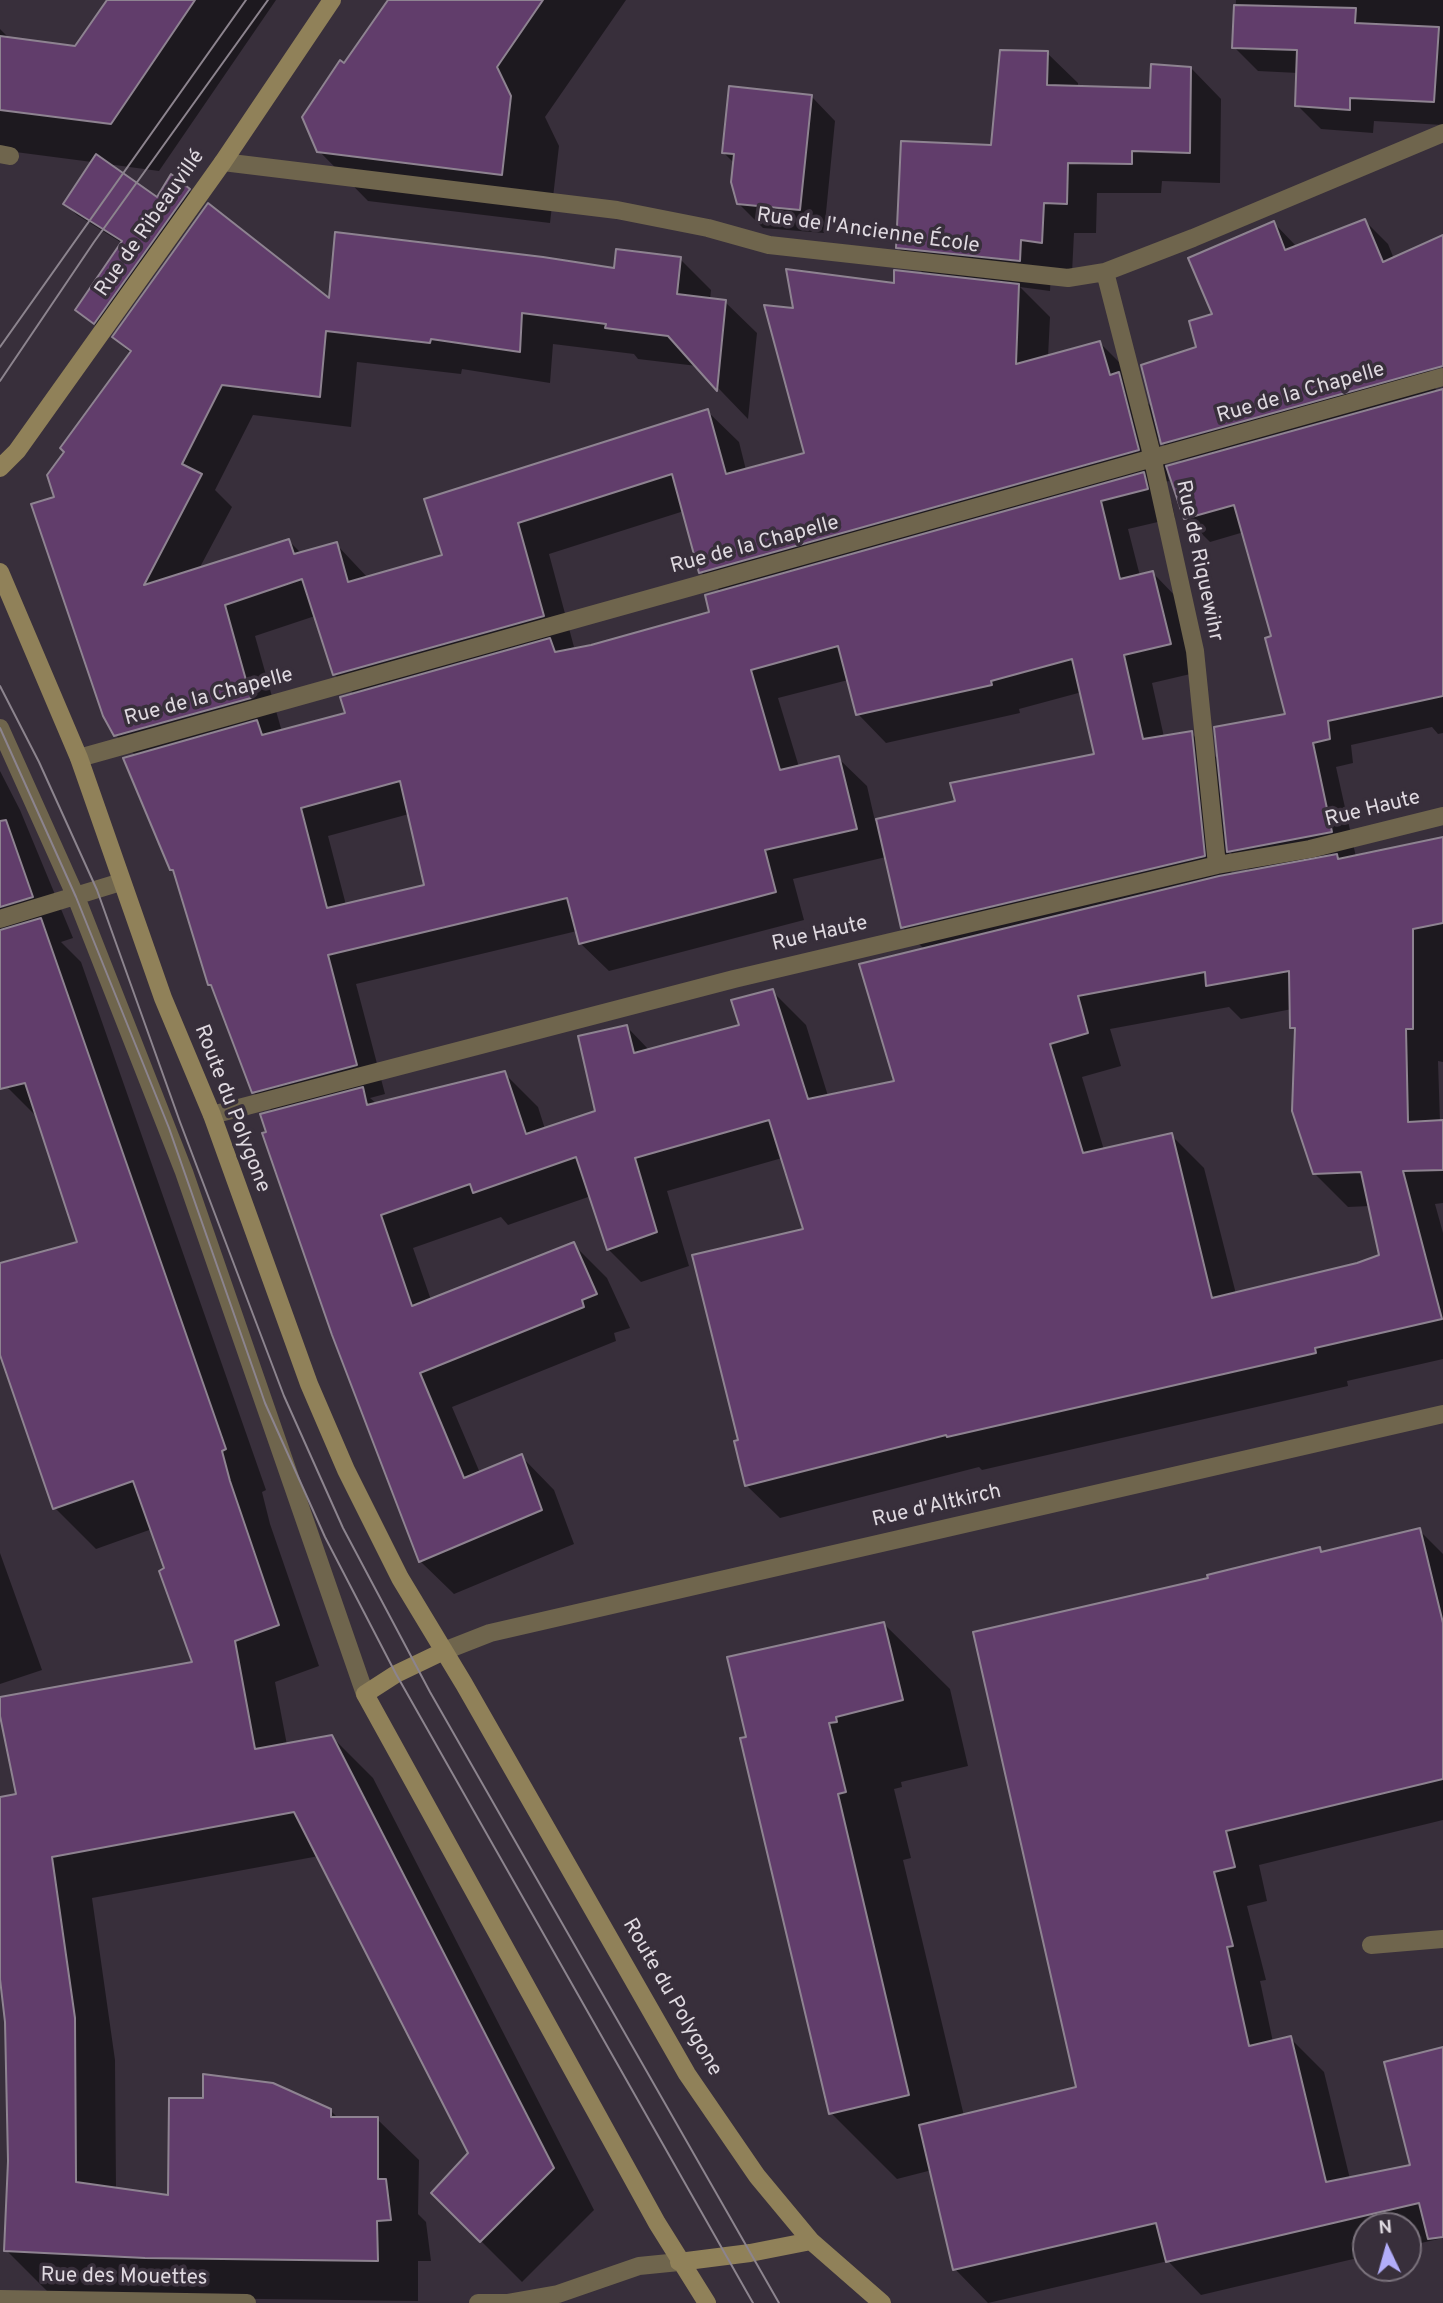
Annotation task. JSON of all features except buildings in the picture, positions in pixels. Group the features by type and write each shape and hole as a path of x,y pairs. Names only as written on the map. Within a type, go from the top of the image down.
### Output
{"street":[{"name":"Rue de Ribeauvillé","path":"0,468 17,452 223,162 332,0"},
{"name":"Rue de l'Ancienne École","path":"223,162 617,210 708,228 769,245 1068,278 1105,272 1443,133"},
{"name":"Rue de Riquewihr","path":"1105,272 1152,460 1195,651 1217,865"},
{"name":"Rue de la Chapelle","path":"79,758 1443,377"},
{"name":"Route du Polygone","path":"0,572 79,758 163,998 212,1115 304,1371 336,1446 400,1578 687,2074 757,2176 811,2241 881,2303"},
{"path":"0,728 76,897 184,1172 365,1694 679,2262 707,2303"},
{"name":"Rue Haute","path":"212,1115 734,979 1217,865 1310,849 1443,816"},
{"path":"0,919 121,882"},
{"name":"Rue d'Altkirch","path":"444,1651 490,1633 1443,1414"},
{"path":"365,1694 396,1674 444,1651"},
{"path":"1371,1945 1443,1939"},
{"path":"478,2303 508,2303 558,2294 639,2266 750,2253 811,2241"},
{"name":"Rue des Mouettes","path":"0,2299 247,2303"}],"tram line":[{"path":"0,347 246,0"},
{"path":"0,381 94,242 268,0"},
{"path":"0,686 39,762 97,890 180,1122 284,1396 343,1528 430,1692 779,2303"},
{"path":"0,728 76,897 169,1128 265,1403 325,1537 396,1674 753,2303"}]}
